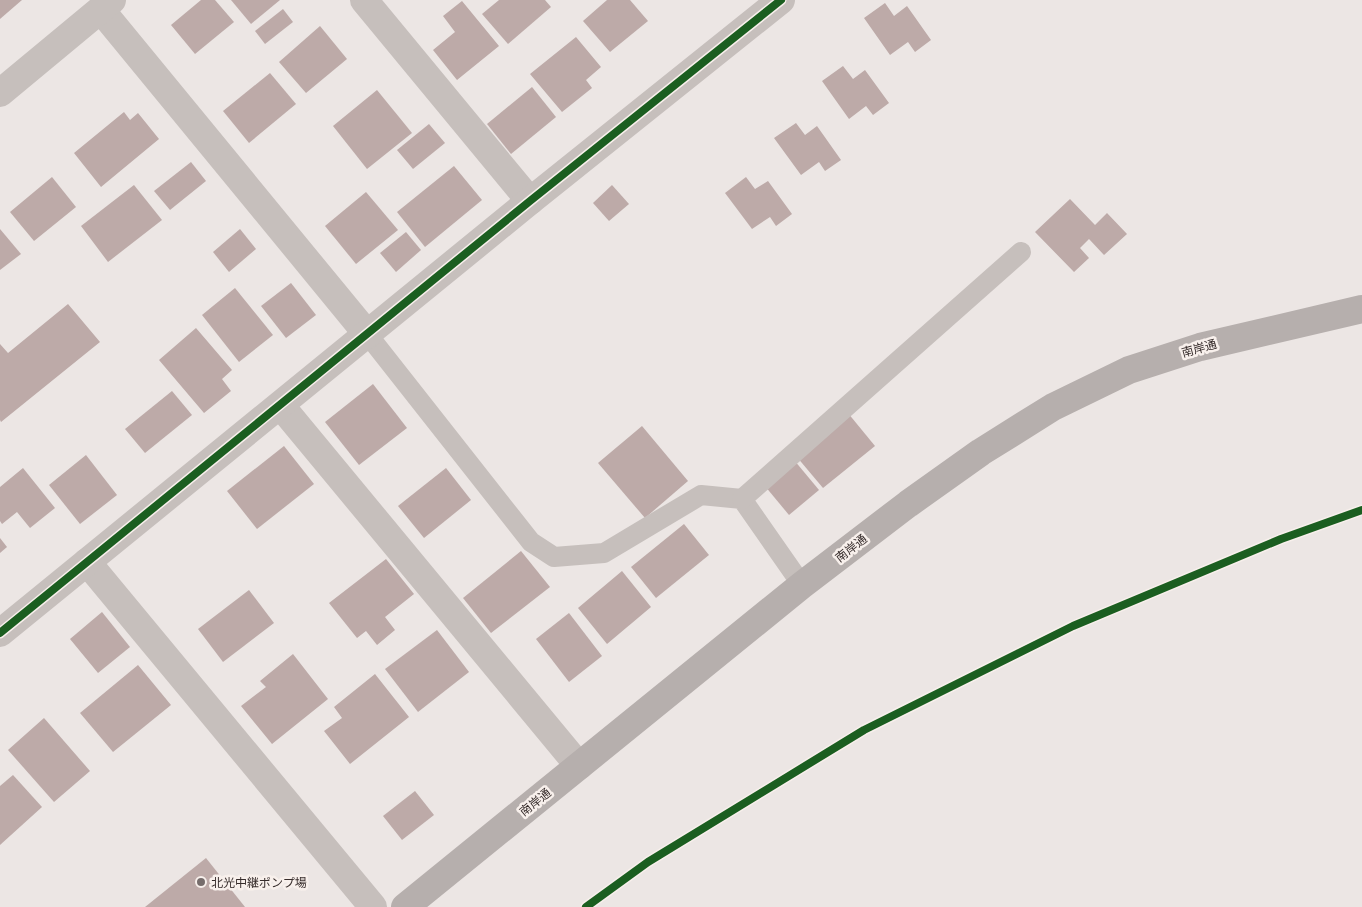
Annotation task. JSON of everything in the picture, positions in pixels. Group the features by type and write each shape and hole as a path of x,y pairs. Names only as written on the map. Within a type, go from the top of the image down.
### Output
{"main road":[{"name":"南岸通","path":"405,907 802,585 908,504 981,452 1053,407 1129,370 1200,346 1362,309"}],"street":[{"path":"0,633 281,406 530,201 781,0"},
{"path":"374,4 530,201"},
{"path":"0,93 106,5 368,335"},
{"path":"281,406 579,766"},
{"path":"87,562 373,907"}],"lane":[{"path":"368,335 531,542 554,557 604,554 700,495 742,499 1021,252"},
{"path":"742,499 802,585"}],"building":[{"path":"0,0 22,0 0,19"},
{"path":"201,0 215,0 234,22 195,54 171,25"},
{"path":"231,0 280,0 251,24"},
{"path":"499,0 545,0 551,7 508,44 482,14"},
{"path":"607,0 630,0 648,21 610,52 583,21"},
{"path":"462,1 499,46 457,80 433,50 455,32 443,16"},
{"path":"885,3 894,16 907,6 931,40 915,52 908,42 890,55 864,18"},
{"path":"283,9 293,22 265,44 255,31"},
{"path":"320,26 347,59 306,93 279,62"},
{"path":"576,37 601,67 586,80 592,88 562,112 530,74"},
{"path":"843,66 853,79 865,70 889,103 873,115 866,106 849,119 822,81"},
{"path":"270,73 296,104 249,143 223,111"},
{"path":"532,87 556,117 511,154 487,124"},
{"path":"377,90 412,133 367,169 333,126"},
{"path":"124,112 130,120 138,113 159,139 101,187 74,153"},
{"path":"796,123 805,135 817,126 841,160 825,171 819,162 801,175 774,138"},
{"path":"429,124 445,143 413,169 397,150"},
{"path":"191,162 206,181 170,210 154,191"},
{"path":"454,166 482,200 425,247 397,212"},
{"path":"52,177 76,207 34,241 10,212"},
{"path":"746,177 755,189 768,181 792,214 776,226 770,217 752,229 725,193"},
{"path":"134,185 162,220 108,262 81,226"},
{"path":"612,185 629,204 609,221 593,203"},
{"path":"366,192 398,230 356,264 325,226"},
{"path":"1070,199 1095,225 1107,213 1127,234 1104,255 1089,239 1080,248 1089,258 1074,272 1035,232"},
{"path":"0,229 21,254 0,270"},
{"path":"240,229 256,249 229,272 213,252"},
{"path":"406,232 421,250 396,272 380,253"},
{"path":"291,283 316,315 286,338 261,306"},
{"path":"235,288 273,335 239,362 202,315"},
{"path":"68,304 100,342 1,422 0,344 8,353"},
{"path":"196,328 232,370 222,379 231,391 204,413 159,360"},
{"path":"373,384 407,428 359,465 325,422"},
{"path":"172,391 192,415 145,453 125,429"},
{"path":"843,407 875,446 823,488 791,450"},
{"path":"642,426 688,481 645,518 598,463"},
{"path":"284,446 314,484 257,529 227,491"},
{"path":"789,454 819,490 789,515 759,479"},
{"path":"86,455 117,495 80,524 49,485"},
{"path":"23,468 55,508 30,528 17,512 2,524 0,521 0,487"},
{"path":"446,468 471,500 424,538 398,506"},
{"path":"684,524 709,555 656,598 631,567"},
{"path":"0,538 7,547 0,553"},
{"path":"521,551 550,587 491,633 463,598"},
{"path":"386,559 414,594 385,617 395,630 377,645 366,631 357,638 329,603"},
{"path":"622,571 651,607 607,644 578,608"},
{"path":"249,590 274,623 223,662 198,629"},
{"path":"102,612 130,647 98,673 70,639"},
{"path":"569,613 602,656 569,682 536,639"},
{"path":"437,630 469,672 418,712 385,669"},
{"path":"293,654 328,699 272,744 241,706 266,687 260,681"},
{"path":"138,665 171,705 113,752 80,713"},
{"path":"375,674 409,717 350,764 324,731 342,718 334,707"},
{"path":"44,718 90,771 54,802 8,750"},
{"path":"13,775 42,807 0,845 0,786"},
{"path":"415,791 434,815 402,840 383,816"},
{"name":"北光中継ポンプ場","path":"206,858 245,907 145,907"}],"cycle path":[{"path":"0,633 530,201 781,0"},
{"path":"586,907 648,862 864,730 1073,626 1281,539 1362,510"}],"place":[{"name":"北光中継ポンプ場","path":"201,882"}]}
